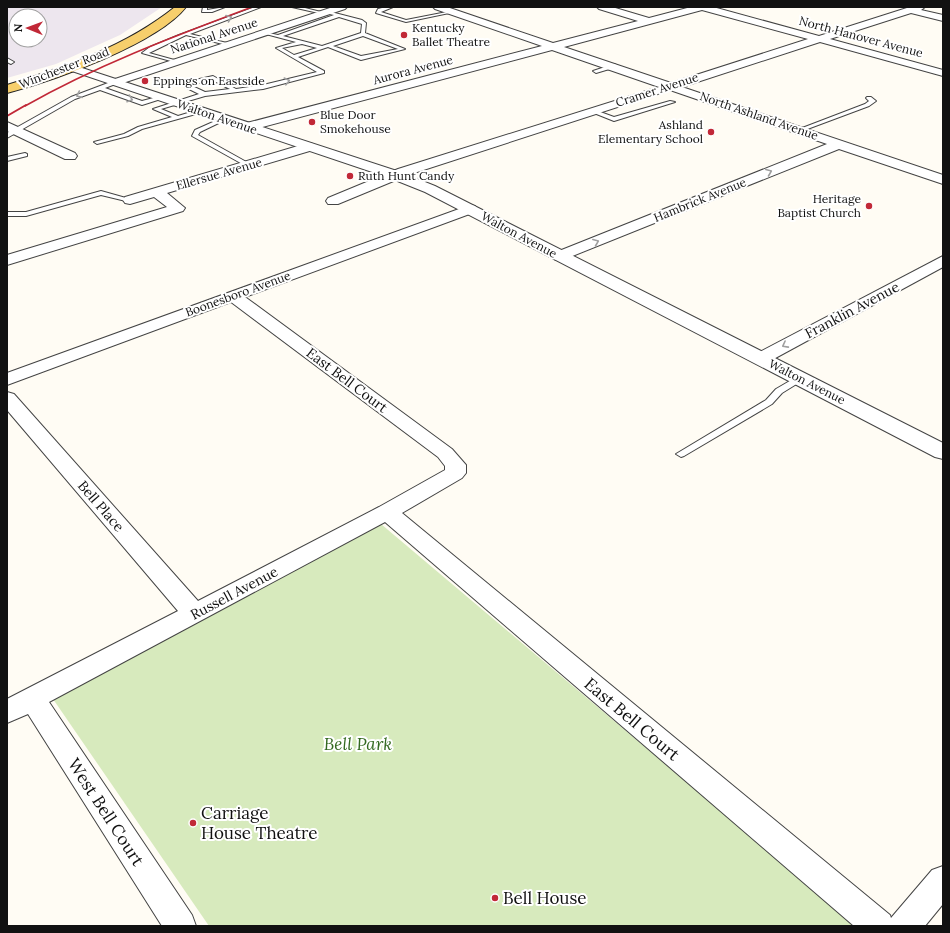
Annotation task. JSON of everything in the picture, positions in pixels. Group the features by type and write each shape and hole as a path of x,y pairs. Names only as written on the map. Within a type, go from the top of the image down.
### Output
{"main road":[{"name":"Winchester Road","path":"7,89 73,68 139,36 165,21 181,7"}],"street":[{"name":"North Ashland Avenue","path":"438,7 614,66 943,180"},
{"path":"602,7 649,21"},
{"name":"Aurora Avenue","path":"247,128 702,7"},
{"name":"North Hanover Avenue","path":"702,7 943,73"},
{"path":"917,8 943,12"},
{"path":"917,8 943,18"},
{"name":"Cramer Avenue","path":"333,201 395,176 592,111 917,8"},
{"name":"National Avenue","path":"116,82 325,12 341,11"},
{"name":"Walton Avenue","path":"73,68 161,98 178,111 201,112 224,119 430,189 943,452"},
{"path":"10,131 70,156"},
{"name":"Hambrick Avenue","path":"560,256 839,144"},
{"name":"Ellersue Avenue","path":"130,200 308,147"},
{"path":"7,260 178,208 156,192"},
{"name":"Boonesboro Avenue","path":"7,379 470,209"},
{"name":"Franklin Avenue","path":"762,358 943,261"},
{"name":"East Bell Court","path":"233,296 445,453 454,461 456,469"},
{"name":"Bell Place","path":"7,398 194,613"},
{"name":"Russell Avenue","path":"19,705 387,512 451,476 456,469"},
{"name":"East Bell Court","path":"387,512 878,926"},
{"name":"West Bell Court","path":"19,705 180,926"},
{"path":"904,926 943,880"}],"lane":[{"path":"205,7 204,11 212,11 223,7"},
{"path":"176,62 145,53 152,48 186,34 259,7"},
{"path":"294,7 325,12"},
{"path":"391,7 380,10 378,13 406,22 452,12"},
{"path":"277,36 341,11 364,23 363,34"},
{"path":"264,33 324,48"},
{"path":"186,34 229,45"},
{"path":"296,58 363,34 404,49 361,58 330,46"},
{"path":"97,142 126,135 178,111 204,94 263,87 322,72 278,48 301,42"},
{"path":"596,72 614,66"},
{"path":"204,94 187,86 188,83 213,78 235,90"},
{"path":"10,131 58,106 116,82"},
{"path":"100,88 142,103 161,98"},
{"path":"800,130 867,105 873,101 869,98"},
{"path":"592,111 614,119 672,102"},
{"path":"224,119 197,131 194,136 248,165"},
{"path":"7,159 25,155"},
{"path":"7,214 26,214 101,193 130,200"},
{"path":"681,454 769,402 779,391 800,378"}],"shaded area":[{"path":"7,7 162,7 120,35 56,64 7,78"}],"green space":[{"name":"Bell Park","path":"381,524 857,926 209,926 53,699"}],"railway":[{"path":"25,106 108,64 165,40 252,7"},
{"path":"7,116 26,105"}],"place":[{"name":"Kentucky Ballet Theatre","path":"404,35"},
{"name":"Eppings on Eastside","path":"145,81"},
{"name":"Blue Door Smokehouse","path":"312,122"},
{"name":"Ashland Elementary School","path":"711,132"},
{"name":"Ruth Hunt Candy","path":"350,176"},
{"name":"Heritage Baptist Church","path":"869,206"},
{"name":"Carriage House Theatre","path":"193,823"},
{"name":"Bell House","path":"495,898"}]}
